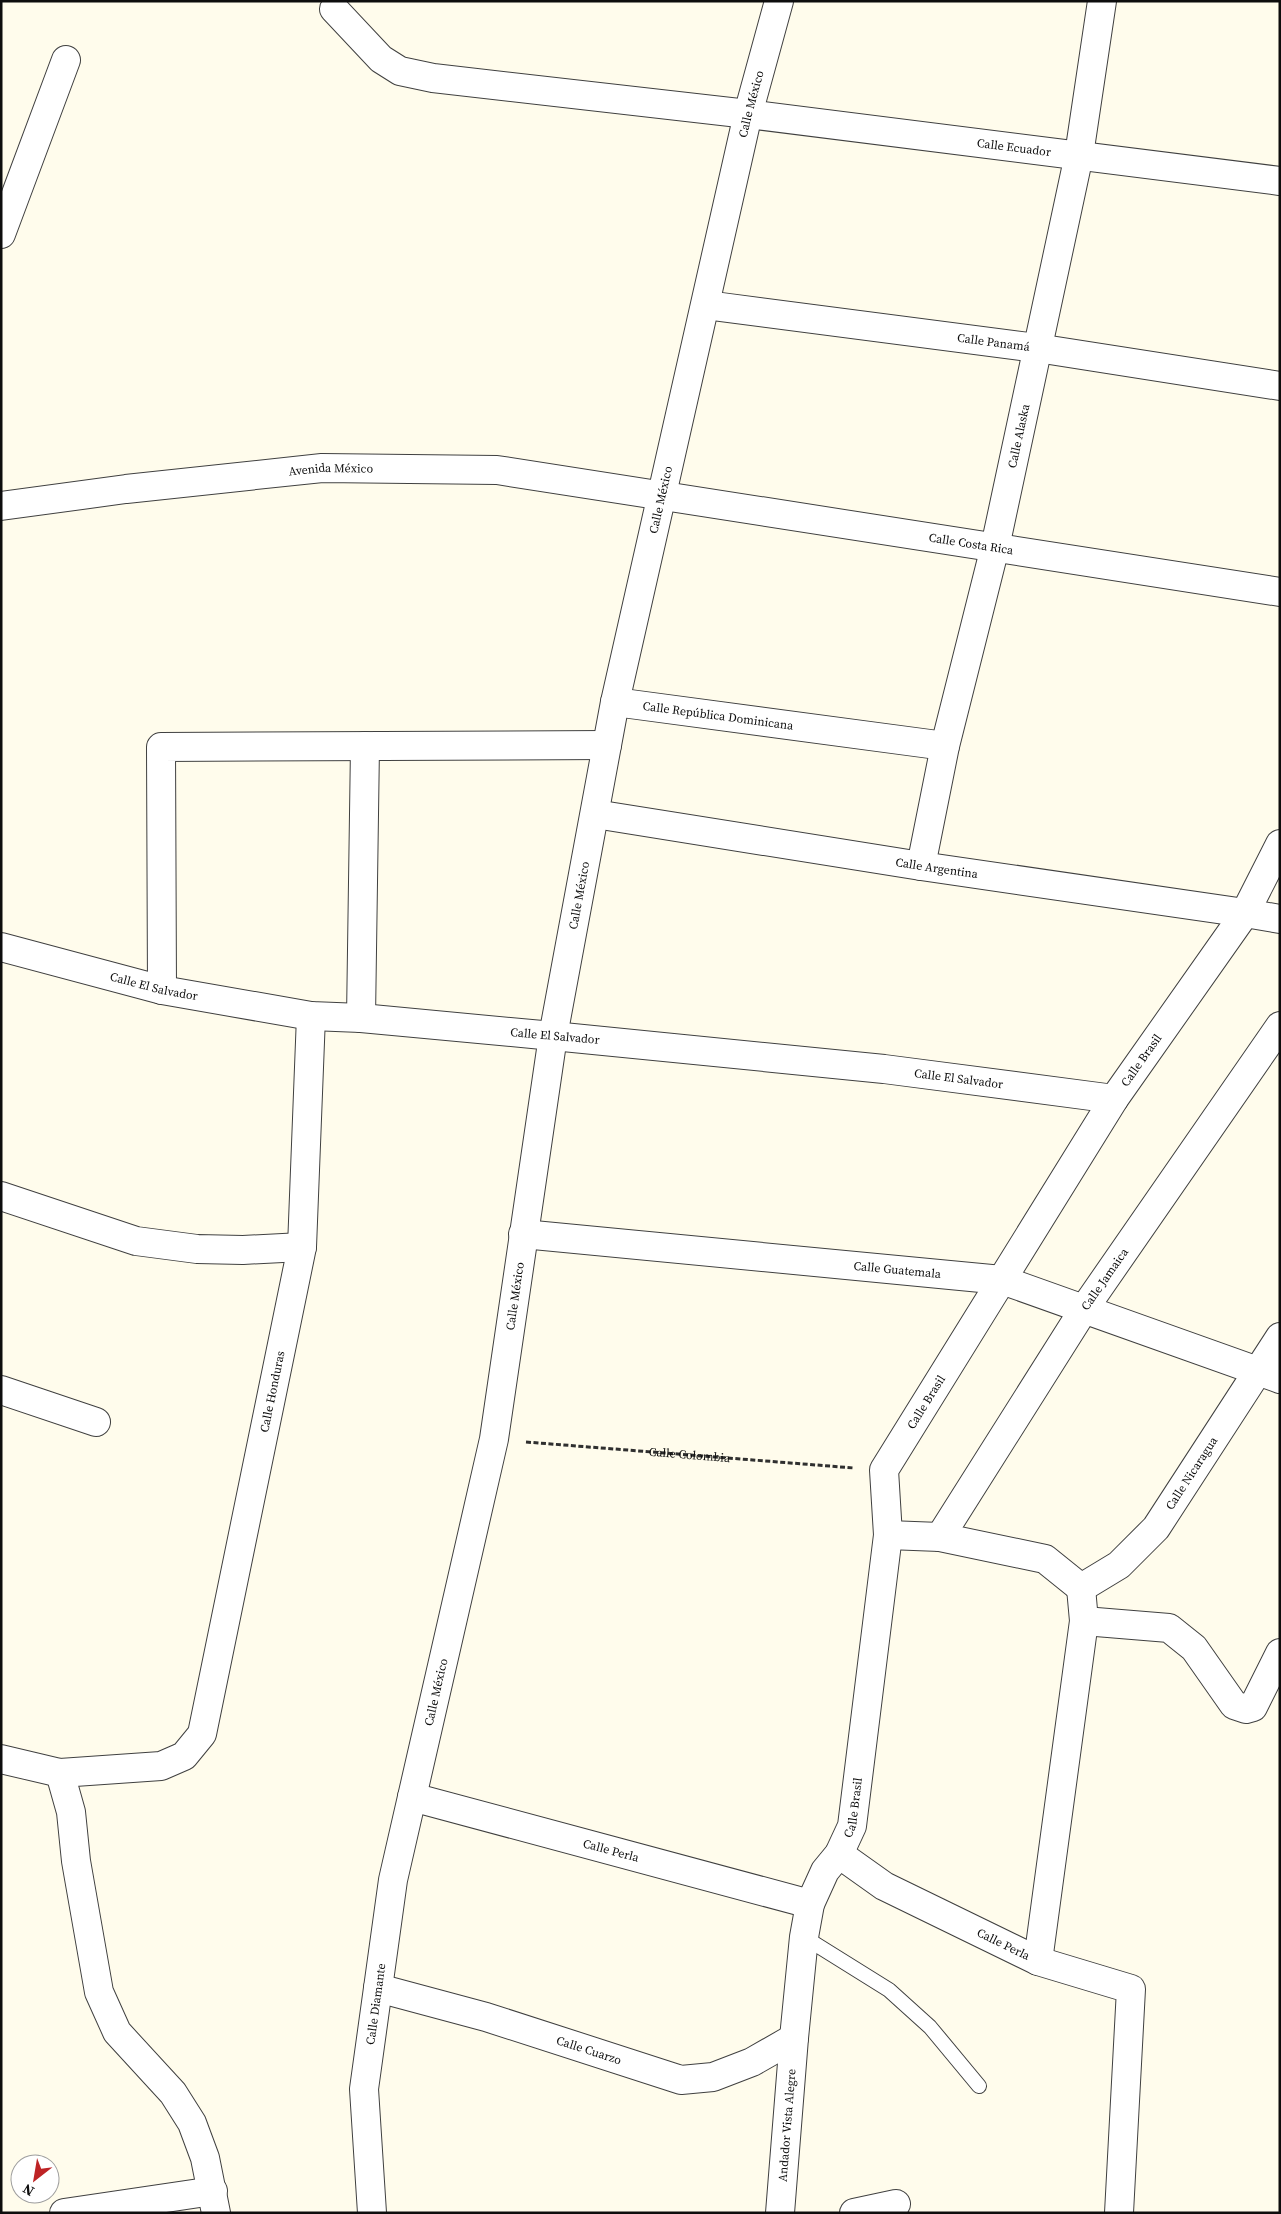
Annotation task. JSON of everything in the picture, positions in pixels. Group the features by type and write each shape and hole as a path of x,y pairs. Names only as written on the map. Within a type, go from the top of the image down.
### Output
{"street":[{"name":"Calle México","path":"412,1797 494,1439 553,1036 615,702 748,114 779,1"},
{"name":"Calle Alaska","path":"921,866 945,746 995,547 1080,155 1102,1"},
{"name":"Calle Ecuador","path":"334,9 381,59 400,71 433,78 748,114 1280,181"},
{"path":"1,234 66,60"},
{"name":"Calle Panamá","path":"706,305 1037,348 1280,386"},
{"name":"Avenida México","path":"1,506 126,489 322,468 497,470 662,497"},
{"name":"Calle Costa Rica","path":"662,497 1280,592"},
{"name":"Calle República Dominicana","path":"615,702 945,746"},
{"path":"162,990 161,747 607,745"},
{"path":"361,1018 365,746"},
{"name":"Calle Argentina","path":"595,814 921,866 1280,919"},
{"name":"Calle Brasil","path":"794,2038 804,1936 810,1904 826,1871 839,1854 852,1826 888,1535 884,1470 1114,1099 1245,913 1280,844"},
{"name":"Calle El Salvador","path":"1,946 162,990 310,1016 361,1018 884,1069 1114,1099"},
{"name":"Calle Honduras","path":"60,1773 161,1766 184,1756 202,1734 302,1247 310,1016"},
{"name":"Calle Jamaica","path":"940,1537 1084,1309 1280,1026"},
{"path":"1,1196 136,1241 197,1249 243,1250 302,1247"},
{"name":"Calle Guatemala","path":"523,1234 1002,1280 1269,1375"},
{"name":"Calle Nicaragua","path":"1080,1588 1119,1565 1156,1528 1269,1375 1280,1337"},
{"path":"1,1390 96,1422"},
{"path":"888,1535 940,1537 1044,1559 1080,1588 1084,1621 1038,1962"},
{"path":"1084,1621 1169,1628 1194,1648 1234,1706 1246,1709 1253,1707 1280,1653"},
{"path":"1,1759 60,1773 71,1812 76,1861 99,1992 117,2032 172,2094 192,2123 205,2158 214,2202 64,2213"},
{"name":"Calle Perla","path":"412,1797 810,1904"},
{"name":"Calle Diamante","path":"372,2213 364,2089 393,1880 412,1797"},
{"name":"Calle Perla","path":"839,1854 884,1886 1038,1962 1131,1989 1119,2213"},
{"name":"Calle Cuarzo","path":"378,1988 486,2017 681,2080 714,2077 752,2062 794,2038"},
{"name":"Andador Vista Alegre","path":"780,2213 794,2038"},
{"path":"854,2213 896,2204"}],"lane":[{"path":"804,1936 889,1990 930,2027 979,2086"}],"path":[{"name":"Calle Colombia","path":"494,1439 884,1470"}]}
